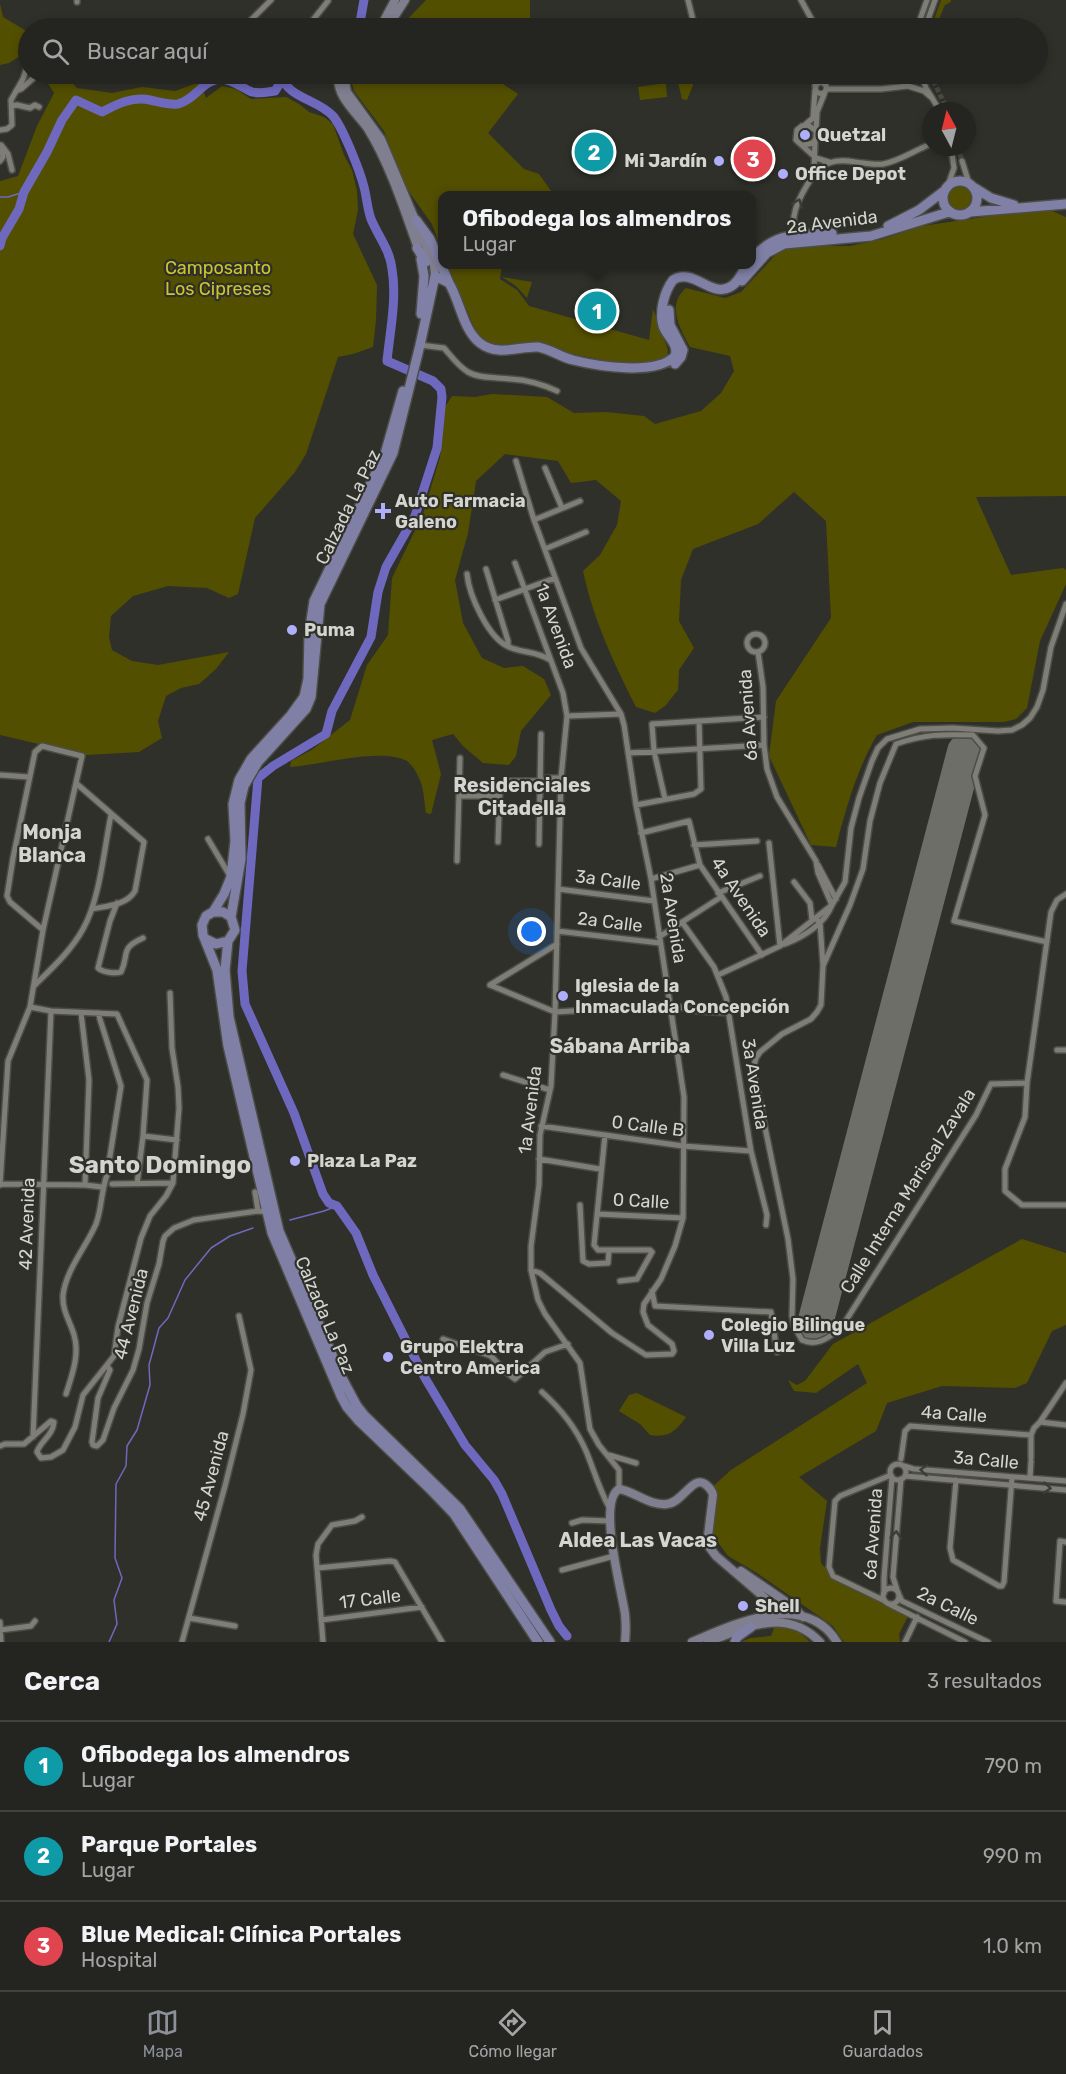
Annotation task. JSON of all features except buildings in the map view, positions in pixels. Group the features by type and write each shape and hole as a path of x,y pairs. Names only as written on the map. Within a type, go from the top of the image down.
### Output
{"main road":[{"path":"385,18 395,0"},
{"path":"393,18 405,0"},
{"name":"Calzada La Paz","path":"231,917 242,859 240,803 244,786 258,762 309,704 314,685 320,604 385,473 396,443 414,361 423,304 424,276 417,248 375,141 341,92 339,84"},
{"name":"Calzada La Paz","path":"346,84 348,92 381,139 434,265 434,280 420,345 414,361"},
{"path":"1025,208 1001,202 972,185 958,180 946,188 942,200 949,212 959,215 970,212 1025,208 1066,204"},
{"path":"970,212 976,203 976,192 972,185"},
{"name":"2a Avenida","path":"756,254 772,241 786,236 881,228 919,210 946,188"},
{"name":"2a Avenida","path":"756,265 767,253 783,244 878,235 949,212"},
{"path":"416,220 430,239 438,258"},
{"path":"417,248 424,256 430,280 449,283"},
{"path":"443,269 473,336 487,347 504,350 541,348 580,361 645,367 667,363 676,352 662,320 666,293 673,280 685,276 712,287 724,289 732,286 744,269"},
{"name":"2a Avenida","path":"434,280 447,291 469,341 484,352 506,356 536,352 571,365 635,372 656,371 674,365 683,353 671,330 668,317 673,292 679,283 690,284 717,293 727,292 735,288 752,269"},
{"name":"Calzada La Paz","path":"213,912 231,877 235,841 233,804 238,780 251,759 291,715 304,697 308,679 309,634 314,601 385,454 408,386"},
{"path":"213,912 223,912 231,917 235,930 228,941 216,945 206,939 202,925 206,916 213,912"},
{"name":"Calzada La Paz","path":"206,939 217,970 228,1046 262,1211 347,1407 358,1421 448,1507 538,1642"},
{"name":"Calzada La Paz","path":"228,941 225,970 229,1017 279,1231 342,1378 364,1415 460,1509 549,1642"},
{"path":"625,1642 625,1615 614,1556 609,1507 613,1493 619,1489 643,1500 669,1504 675,1503 695,1483 704,1483 712,1490 707,1544 713,1553 765,1598 767,1605 761,1616"},
{"path":"721,1560 759,1582 803,1617 827,1629 837,1642"},
{"path":"692,1642 761,1616 776,1614 803,1617"},
{"path":"708,1642 752,1627 776,1622 793,1624 807,1630 820,1642"},
{"path":"735,1642 737,1637 752,1627"}],"street":[{"path":"253,18 271,0"},
{"path":"688,0 692,18"},
{"path":"801,0 811,18"},
{"path":"921,18 927,0"},
{"path":"928,18 935,0"},
{"path":"315,18 328,2"},
{"path":"0,130 11,128 13,118 11,100 20,84"},
{"path":"16,90 27,84"},
{"path":"816,84 813,118 797,130 795,136 798,142 816,158 831,162"},
{"path":"815,88 818,84"},
{"path":"821,84 825,89"},
{"path":"814,173 817,112 825,89 823,84"},
{"path":"925,84 934,102"},
{"path":"815,88 820,94 825,89 881,89 908,86 924,91 931,97"},
{"path":"12,106 30,108 35,105 39,107"},
{"path":"805,125 811,126 816,131"},
{"path":"804,145 810,145 815,141"},
{"path":"0,161 3,157 1,145"},
{"path":"1,145 6,149 12,170"},
{"path":"795,235 792,226 799,199 820,166 848,160 886,164 922,148"},
{"path":"946,188 953,171 952,156"},
{"path":"962,162 972,185"},
{"path":"953,171 961,175 966,173"},
{"path":"420,345 444,348 459,365 470,373 544,385 557,391"},
{"name":"2a Avenida","path":"516,461 534,520 581,648 621,714 651,879 684,1097 683,1218 675,1246 661,1278 644,1304 643,1312 648,1325 672,1344 674,1351 669,1355 646,1354 612,1333 540,1273 531,1270"},
{"path":"545,468 562,508"},
{"path":"534,520 580,501"},
{"path":"545,549 586,532"},
{"name":"1a Avenida","path":"515,563 563,693 567,716 561,782 555,1012 550,1090 541,1126 539,1185 531,1246 531,1270 538,1300 545,1314 579,1363 590,1429 619,1470 619,1489"},
{"path":"486,569 508,646"},
{"path":"466,574 475,604 489,628 508,646 535,653 550,660"},
{"path":"495,600 555,578"},
{"path":"718,975 797,939 820,923 829,913 845,882 851,828 859,798 878,748 887,739 920,729 952,728 999,731 1012,730 1022,725 1038,707 1051,647 1066,604"},
{"name":"6a Avenida","path":"758,652 763,687 764,745 767,769 777,797 816,861 818,873 834,902"},
{"path":"567,716 621,714"},
{"path":"665,799 654,751 652,724 764,717"},
{"path":"636,805 694,794 701,789 699,721"},
{"path":"539,844 541,734"},
{"name":"Calle Interna Mariscal Zavala","path":"1027,1083 990,1084 976,1115 845,1322 830,1337 823,1340 815,1343 802,1340 794,1326 792,1316 793,1279 788,1239 753,1069 760,1052 782,1034 807,1022 818,1012 823,990 823,966 863,869 870,820 896,744 920,736 973,735 984,748 975,776 985,815 954,921 1047,942"},
{"path":"628,753 764,745"},
{"path":"43,930 7,896 29,777 35,752 42,746 82,756 43,930 30,1007 8,1061 0,1182 102,1187"},
{"path":"457,861 460,758"},
{"path":"0,775 29,777"},
{"path":"498,842 500,786 508,781 539,781 547,778 561,782"},
{"path":"77,784 144,843 135,891 129,899 92,909"},
{"path":"460,796 498,796"},
{"path":"34,986 72,946 84,927 92,909 111,815"},
{"name":"4a Avenida","path":"641,833 689,821 700,865 762,955"},
{"path":"208,839 231,877"},
{"path":"694,845 757,841"},
{"path":"769,843 780,946"},
{"name":"3a Calle","path":"651,879 700,865"},
{"name":"2a Calle","path":"557,931 659,940 719,895 760,876"},
{"path":"794,882 810,903 813,918 820,923"},
{"name":"3a Calle","path":"558,889 654,900"},
{"path":"1066,894 1053,906 1027,1083 1025,1116 1005,1169 1005,1191 1022,1205 1066,1205"},
{"path":"780,946 834,902"},
{"path":"117,903 97,964 99,969 121,972 126,949 133,942 143,938"},
{"name":"3a Avenida","path":"682,922 718,975 729,1013 752,1151 767,1215 766,1225"},
{"path":"820,923 823,966"},
{"name":"2a Calle","path":"555,1012 490,985 557,944"},
{"name":"44 Avenida","path":"33,1437 49,1421 54,1422 53,1430 37,1449 38,1455 45,1459 63,1450 75,1427 83,1395 114,1356 118,1327 141,1238 150,1216 173,1183 178,1087 172,1048 170,993"},
{"path":"555,1012 670,1005 698,1011 729,1013"},
{"path":"30,1007 51,1011 117,1014 147,1080 137,1184"},
{"name":"42 Avenida","path":"33,1437 51,1011"},
{"path":"66,1394 73,1372 76,1347 75,1337 64,1310 64,1289 100,1211 102,1187 111,1154 121,1086 98,1012"},
{"path":"81,1013 88,1080 85,1185"},
{"path":"1057,1050 1066,1050"},
{"path":"0,1061 8,1061"},
{"path":"503,1075 550,1090"},
{"name":"0 Calle B","path":"541,1126 683,1146 752,1151"},
{"path":"605,1135 594,1245 598,1250 652,1250 652,1256 637,1279 620,1281"},
{"path":"143,1136 177,1140"},
{"path":"539,1159 600,1169"},
{"path":"112,1184 173,1183"},
{"path":"255,1192 262,1211"},
{"path":"580,1204 583,1261 589,1264 608,1263 609,1250"},
{"name":"44 Avenida","path":"107,1365 110,1370 98,1398 92,1442 97,1446 103,1440 114,1408 133,1371 147,1303 165,1236 174,1228 194,1220 262,1211"},
{"name":"0 Calle","path":"597,1214 683,1218"},
{"path":"652,1291 655,1306 771,1312 777,1353"},
{"name":"45 Avenida","path":"182,1642 230,1467 251,1370 239,1316"},
{"path":"443,1339 491,1356 515,1378 545,1352 568,1344"},
{"path":"1030,1478 1031,1436 1034,1428 1066,1383"},
{"path":"542,1392 563,1412 572,1427 585,1450 609,1507"},
{"path":"1040,1422 1066,1425"},
{"name":"4a Calle","path":"901,1459 905,1431 910,1426 1031,1436"},
{"path":"0,1446 24,1444 33,1437"},
{"path":"608,1455 636,1463"},
{"path":"897,1464 904,1466 906,1470 903,1478 891,1476 890,1470 893,1466 897,1464"},
{"name":"3a Calle","path":"904,1466 914,1469 1066,1481"},
{"name":"6a Avenida","path":"887,1602 884,1593 884,1578 891,1476"},
{"name":"2a Calle","path":"891,1476 837,1499 834,1504 830,1572 833,1576 965,1642"},
{"path":"956,1480 951,1557 955,1563 995,1585 1002,1586 1012,1477"},
{"name":"6a Avenida","path":"898,1592 893,1577 903,1478"},
{"name":"3a Calle","path":"903,1478 956,1480 1066,1490"},
{"path":"323,1642 316,1548 332,1525 356,1521 362,1517"},
{"path":"572,1523 582,1520 610,1521"},
{"path":"1063,1542 1056,1601 1066,1602"},
{"path":"562,1570 614,1556"},
{"path":"317,1569 393,1561 442,1642"},
{"path":"884,1593 889,1589 898,1592 896,1602 887,1602"},
{"name":"2a Calle","path":"898,1592 902,1601 988,1642"},
{"name":"17 Calle","path":"321,1620 422,1607"},
{"path":"905,1642 920,1610"},
{"path":"189,1618 235,1626"},
{"path":"0,1630 31,1626 35,1621"},
{"path":"0,1622 2,1642"}],"green space":[{"path":"426,0 530,0 530,18 409,18"},
{"path":"941,0 951,0 945,5 939,18 935,18"},
{"path":"0,4 3,17 18,26 18,57 0,65"},
{"name":"Camposanto Los Cipreses","path":"48,84 73,84 77,88 112,93 142,87 175,91 201,84 206,98 222,86 236,89 251,99 286,97 309,112 324,117 333,124 352,170 357,191 358,210 353,234 377,285 373,347 338,357 306,454 295,472 255,518 238,594 229,598 207,588 168,586 133,596 111,616 109,637 112,650 132,661 158,665 229,652 216,669 199,684 181,688 166,696 158,721 162,738 139,752 86,755 0,735 0,181 18,176 37,126 54,93"},
{"path":"352,84 503,84 518,94 488,133 524,169 539,174 551,191 438,191 438,240 432,224 404,185 384,131 354,91"},
{"path":"666,84 667,97 640,100 638,87"},
{"path":"678,84 693,84 687,100 682,99"},
{"path":"960,186 969,189 972,198 969,207 960,210 951,207 948,198 951,189"},
{"path":"1045,208 1066,217 1066,496 976,497 1011,575 1063,568 1066,570 1066,584 1040,641 1027,708 1016,719 1004,722 913,722 877,735 858,775 836,847 811,845 769,756 776,701 831,618 826,521 794,492 758,524 693,549 681,580 679,621 694,648 679,670 678,690 665,706 655,713 636,707 605,640 583,571 600,555 617,525 621,501 596,480 571,483 558,461 505,454 476,481 468,533 455,580 463,623 482,658 504,668 523,666 544,679 551,695 521,731 516,756 509,765 483,763 453,734 432,740 441,774 431,814 426,813 422,784 415,770 407,761 396,757 367,756 290,767 291,761 313,749 350,720 367,665 388,635 392,578 423,514 440,457 445,407 452,396 475,397 492,394 547,397 574,413 606,412 644,416 655,424 701,411 721,393 734,371 730,356 690,347 679,324 676,309 680,295 686,288 725,298 741,292 781,249 850,246 883,239 922,226"},
{"path":"449,269 501,269 500,279 517,290 529,306 649,340 653,309 668,350 667,357 661,361 622,364 567,353 548,345 501,346 489,343 475,329"},
{"path":"502,277 532,282 527,298 516,286"},
{"path":"1022,1239 1066,1253 1066,1325 1052,1331 1027,1383 1015,1388 942,1386 887,1403 876,1431 799,1477 827,1501 820,1548 821,1563 828,1571 908,1616 899,1634 900,1642 844,1642 833,1626 757,1573 728,1556 712,1534 710,1489 731,1470 867,1383 858,1364 816,1393 794,1391 788,1380 797,1385 805,1381 833,1344"},
{"path":"637,1393 686,1417 679,1426 667,1434 650,1435 640,1424 619,1411 629,1395"},
{"path":"774,1628 795,1628 810,1642 741,1642 750,1638 771,1636"}],"waterway":[{"path":"361,18 364,0"},
{"path":"0,246 2,238 19,209 24,192 62,120 76,100 102,112 137,99 178,104 207,84"},
{"path":"238,84 258,93 275,91 279,84"},
{"path":"286,84 333,116 359,171 371,219 391,262 393,303 387,361 433,381 441,389 442,397 437,448 415,516 386,567 378,592 371,637 332,711 326,734 273,766 258,778 242,971 245,1004 294,1113 323,1194 329,1203 337,1206 356,1233 373,1275 425,1378 465,1445 494,1480 502,1494 551,1610 567,1636"},
{"path":"0,197 24,192"},
{"path":"290,1220 337,1206"},
{"path":"109,1642 117,1624 114,1600 122,1578 115,1558 116,1484 126,1466 127,1446 137,1430 150,1385 149,1365 159,1328 168,1318 185,1280 211,1248 230,1236 253,1228"}],"runway":[{"path":"815,1324 965,752"}],"tunnel":[{"path":"935,84 944,102"},
{"path":"961,156 962,161"}],"place":[{"name":"Quetzal","path":"805,135"},
{"name":"Parque Portales","path":"594,152"},
{"name":"Blue Medical: Clínica Portales","path":"753,159"},
{"name":"Mi Jardín","path":"719,161"},
{"name":"Office Depot","path":"783,174"},
{"name":"Ofibodega los almendros","path":"597,311"},
{"name":"Auto Farmacia Galeno","path":"383,511"},
{"name":"Puma","path":"292,630"},
{"name":"Iglesia de la Inmaculada Concepción","path":"563,996"},
{"name":"Plaza La Paz","path":"295,1161"},
{"name":"Colegio Bilingue Villa Luz","path":"709,1335"},
{"name":"Grupo Elektra Centro America","path":"388,1357"},
{"name":"Shell","path":"743,1606"}],"district":[{"name":"Residenciales Citadella","path":"522,796"},
{"name":"Monja Blanca","path":"52,844"},
{"name":"Sábana Arriba","path":"620,1046"},
{"name":"Santo Domingo","path":"160,1165"},
{"name":"Aldea Las Vacas","path":"638,1540"}]}
